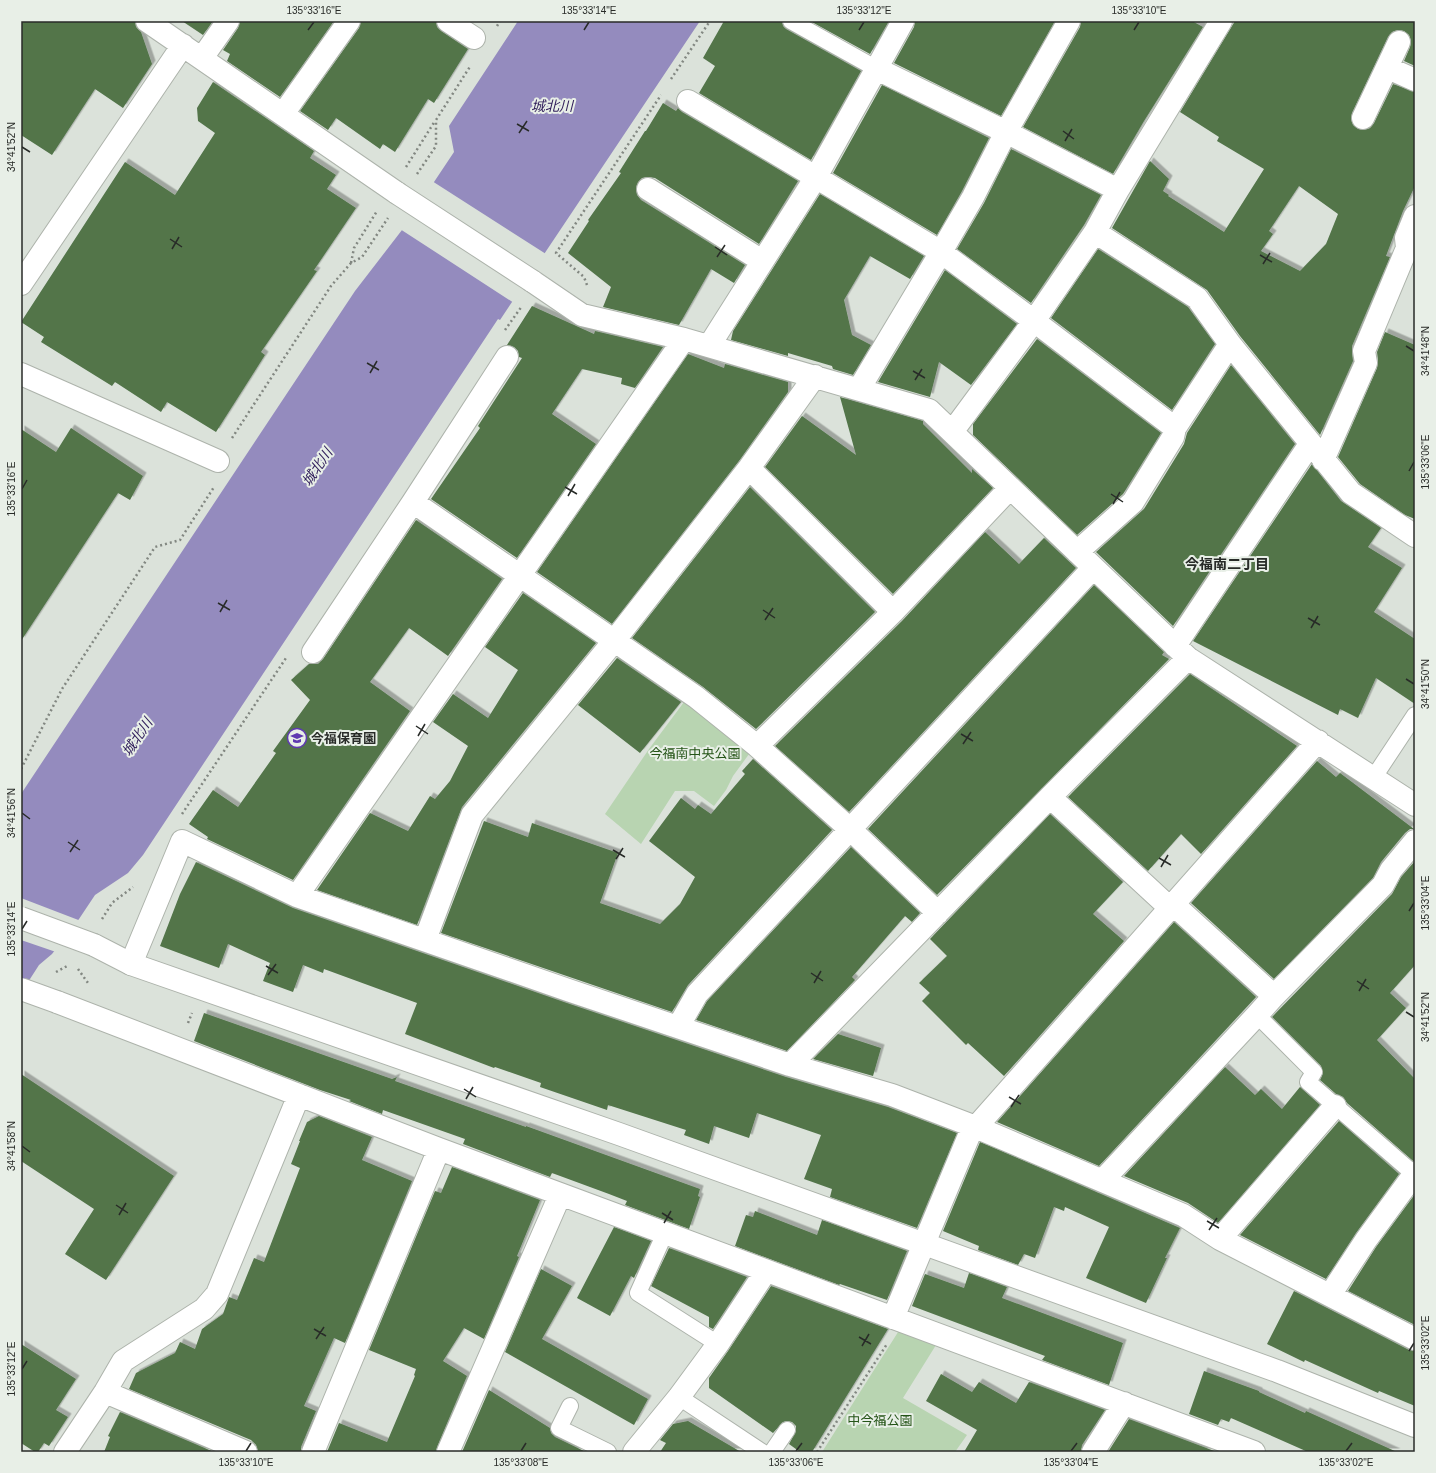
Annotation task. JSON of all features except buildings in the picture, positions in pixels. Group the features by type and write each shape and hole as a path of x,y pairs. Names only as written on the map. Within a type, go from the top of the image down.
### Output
{"street":[{"path":"147,21 397,192 529,290 582,315 684,339 816,376 929,410 1182,652 1415,804"},
{"path":"202,58 228,21"},
{"path":"283,114 349,21"},
{"path":"448,21 474,38"},
{"path":"709,346 816,177 904,21"},
{"path":"859,389 973,196 1006,132 1069,21"},
{"path":"952,432 1034,320 1095,232 1118,190 1218,22"},
{"path":"1363,118 1400,42"},
{"path":"21,284 183,45"},
{"path":"1388,68 1415,80"},
{"path":"877,69 1006,132 1118,190"},
{"path":"688,101 941,252 1034,320 1175,428"},
{"path":"648,189 762,261"},
{"path":"790,1065 1050,797 1182,652 1317,452 1366,363 1364,351 1407,248 1406,238 1415,216"},
{"path":"1095,232 1197,298 1230,344 1351,493 1415,536"},
{"path":"297,896 684,339"},
{"path":"1077,552 1133,502 1173,437 1175,428 1230,344"},
{"path":"313,652 413,502 506,356"},
{"path":"21,374 218,461"},
{"path":"424,940 472,815 614,641 748,468 816,376"},
{"path":"748,468 893,612"},
{"path":"757,746 893,612 1010,488"},
{"path":"413,502 696,697 757,746 851,830 938,913"},
{"path":"678,1027 697,994 1093,568"},
{"path":"897,1320 925,1244 975,1127 1318,741"},
{"path":"1050,797 1274,996"},
{"path":"131,964 182,841 297,896 790,1065 892,1095 975,1127 1183,1215 1220,1239 1415,1339"},
{"path":"1102,1180 1258,1015 1274,996 1383,885 1391,870 1415,841"},
{"path":"21,918 94,945 131,964 619,1134 925,1244 1277,1371 1415,1426"},
{"path":"21,989 560,1195 1254,1452"},
{"path":"65,1452 105,1392 123,1361 204,1308 217,1294 299,1095"},
{"path":"1220,1239 1335,1106"},
{"path":"313,1452 439,1149"},
{"path":"1330,1295 1366,1240 1414,1173"},
{"path":"448,1452 560,1195"},
{"path":"634,1452 679,1397 718,1344 766,1271"},
{"path":"105,1392 246,1452"},
{"path":"1093,1452 1124,1403"}],"lane":[{"path":"791,21 877,69"},
{"path":"1374,777 1415,715"},
{"path":"1258,1015 1314,1072 1308,1082 1414,1173"},
{"path":"665,1234 638,1293 718,1344"},
{"path":"679,1397 762,1452"},
{"path":"570,1406 559,1428 608,1452"},
{"path":"772,1452 787,1430"}],"path":[{"path":"496,27 500,21"},
{"path":"670,81 710,21"},
{"path":"403,171 472,64"},
{"path":"588,288 584,277 556,253 662,94"},
{"path":"414,178 436,146 436,120"},
{"path":"351,263 354,248 379,208"},
{"path":"21,769 62,689 154,547 180,540 216,483 218,461 330,286 351,263 362,257 388,218"},
{"path":"501,336 529,290"},
{"path":"179,818 290,652"},
{"path":"100,923 112,903 134,885"},
{"path":"55,973 74,962"},
{"path":"77,967 88,983 95,986"},
{"path":"181,1021 188,1024 194,1009"},
{"path":"817,1452 897,1320"}],"green space":[{"name":"今福南中央公園","path":"687,698 752,750 714,806 694,791 675,791 641,844 605,814 649,749"},
{"name":"中今福公園","path":"900,1329 936,1345 903,1398 967,1435 955,1452 822,1452"}],"water":[{"name":"城北川","path":"518,21 700,21 500,320 498,319 143,855 128,873 95,895 79,919 52,954 39,965 21,993 21,794 355,291 402,230 454,152 449,126"}],"pier":[{"path":"432,181 546,254 514,303 400,229"},
{"path":"21,898 81,921 56,952 21,940"}],"place":[{"name":"今福保育園","path":"297,738"}],"district":[{"name":"今福南二丁目","path":"1227,564"}]}
